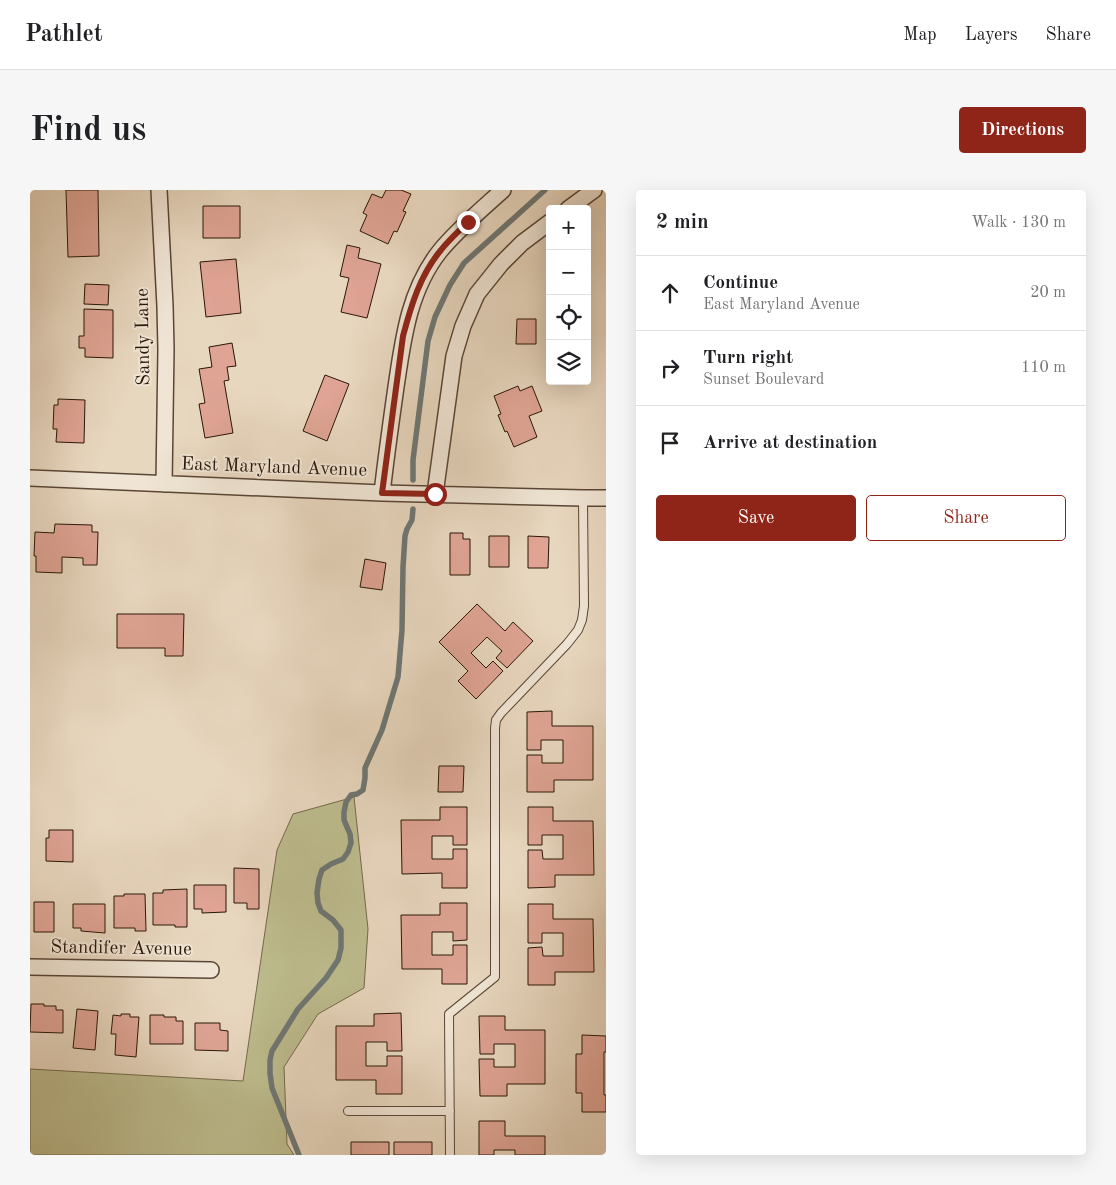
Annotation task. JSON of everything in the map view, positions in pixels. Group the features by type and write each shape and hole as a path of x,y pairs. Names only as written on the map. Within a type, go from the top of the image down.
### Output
{"street":[{"name":"Sandy Lane","path":"159,190 165,323 164,484"},
{"path":"382,493 403,336 414,300 426,272 440,251 503,190"},
{"path":"573,205 594,190"},
{"path":"435,494 454,356 468,312 477,294 501,264 522,243 546,225"},
{"name":"East Maryland Avenue","path":"30,478 382,493 606,498"},
{"name":"Standifer Avenue","path":"30,967 211,970"}],"lane":[{"path":"450,1155 449,1014 495,977 496,720 567,644 578,630 582,620 584,606 583,498"},
{"path":"348,1111 450,1111"}],"shaded area":[{"path":"354,797 368,929 364,988 318,1014 284,1067 287,1144 294,1155 30,1155 30,1069 243,1081 277,850 293,814"}],"building":[{"path":"66,190 98,190 99,256 68,257"},
{"path":"386,190 401,190 411,194 403,211 406,212 397,232 394,231 388,244 360,231 367,215 363,213 372,194 382,198"},
{"path":"203,206 240,206 240,238 203,238"},
{"path":"347,245 360,248 358,258 381,264 367,318 341,312 349,278 340,276"},
{"path":"236,259 241,313 206,317 200,262"},
{"path":"85,284 109,285 108,305 84,304"},
{"path":"84,309 113,310 113,358 85,357 85,348 79,348 79,336 84,336"},
{"path":"517,319 536,319 536,344 516,344"},
{"path":"232,343 236,366 227,367 229,380 224,381 233,433 205,438 199,404 205,403 199,369 212,367 209,347"},
{"path":"325,375 349,384 327,441 303,431"},
{"path":"518,386 520,391 532,386 542,411 529,416 537,437 514,447 498,415 501,414 494,396"},
{"path":"58,399 85,400 84,443 56,442 57,429 53,429 54,405 58,405"},
{"path":"55,524 92,525 92,532 98,532 97,565 83,565 83,558 62,557 62,573 36,572 36,556 34,556 35,532 54,533"},
{"path":"450,533 463,533 463,539 470,539 470,575 450,575"},
{"path":"489,536 509,536 509,567 489,567"},
{"path":"528,536 549,537 548,568 528,568"},
{"path":"365,559 386,563 382,590 360,587"},
{"path":"477,604 505,631 513,622 533,641 507,668 496,658 502,651 487,637 471,653 486,668 493,661 503,671 476,699 458,681 468,671 439,642"},
{"path":"117,614 184,614 183,656 165,656 165,648 117,648"},
{"path":"552,711 552,726 593,726 593,780 554,780 554,792 527,792 527,755 542,755 542,763 563,763 563,740 541,740 541,750 527,750 527,712"},
{"path":"439,766 464,766 463,792 438,792"},
{"path":"440,807 467,807 467,845 453,845 453,836 432,836 432,859 453,859 453,849 467,849 467,888 442,888 442,873 402,874 401,820 440,820"},
{"path":"528,807 553,807 553,821 593,821 594,875 555,875 555,887 528,888 528,850 542,850 543,859 563,859 563,835 542,835 542,845 528,845"},
{"path":"49,830 73,830 73,862 46,861 46,838 49,838"},
{"path":"234,868 259,869 259,909 247,909 247,903 234,903"},
{"path":"194,885 226,885 226,912 202,913 202,909 194,909"},
{"path":"187,889 187,927 153,925 153,893 163,893 163,890"},
{"path":"124,894 145,894 146,931 135,931 135,928 114,928 114,896 124,896"},
{"path":"34,902 54,902 54,932 34,932"},
{"path":"440,903 467,903 467,940 453,941 453,932 432,932 432,955 453,955 453,945 467,945 467,984 442,984 442,969 402,969 401,915 440,915"},
{"path":"73,904 105,904 105,933 81,931 81,928 73,928"},
{"path":"528,904 553,904 553,919 593,919 594,972 555,972 555,985 528,985 528,948 542,947 543,956 563,956 563,933 542,933 542,943 528,943"},
{"path":"31,1004 56,1006 56,1010 63,1010 63,1033 30,1032"},
{"path":"77,1009 98,1011 95,1050 73,1048"},
{"path":"401,1013 402,1051 387,1051 387,1042 366,1042 366,1066 387,1066 387,1056 402,1056 402,1094 376,1094 376,1080 336,1080 336,1026 374,1026 374,1014"},
{"path":"121,1014 139,1017 136,1057 115,1055 116,1034 111,1034 113,1015 121,1016"},
{"path":"150,1015 176,1017 176,1021 183,1021 183,1044 150,1044"},
{"path":"479,1016 505,1016 505,1030 545,1030 545,1084 507,1084 507,1096 480,1096 479,1059 494,1059 494,1067 515,1067 515,1044 494,1044 494,1054 480,1054"},
{"path":"195,1023 220,1023 220,1030 228,1031 228,1051 195,1050"},
{"path":"582,1035 606,1036 604,1095 606,1095 606,1112 582,1112 582,1093 576,1093 576,1054 582,1054"},
{"path":"479,1121 505,1121 505,1136 545,1136 545,1155 515,1155 515,1150 494,1150 494,1155 479,1155"},
{"path":"351,1142 389,1142 389,1155 351,1155"},
{"path":"394,1142 432,1142 432,1155 394,1155"}],"waterway":[{"path":"413,480 413,460 428,341 435,317 450,285 464,263 545,190"},
{"path":"299,1155 272,1088 270,1060 272,1051 298,1009 326,978 338,960 341,948 341,930 333,920 321,911 317,893 319,879 322,870 343,859 348,852 351,843 350,834 344,820 346,802 351,795 363,790 365,768 382,730 398,677 402,630 405,536 412,520 413,509"}],"route":[{"path":"435,494 382,493 392,410 403,336 408,318 426,272 440,251 468,222"}]}
